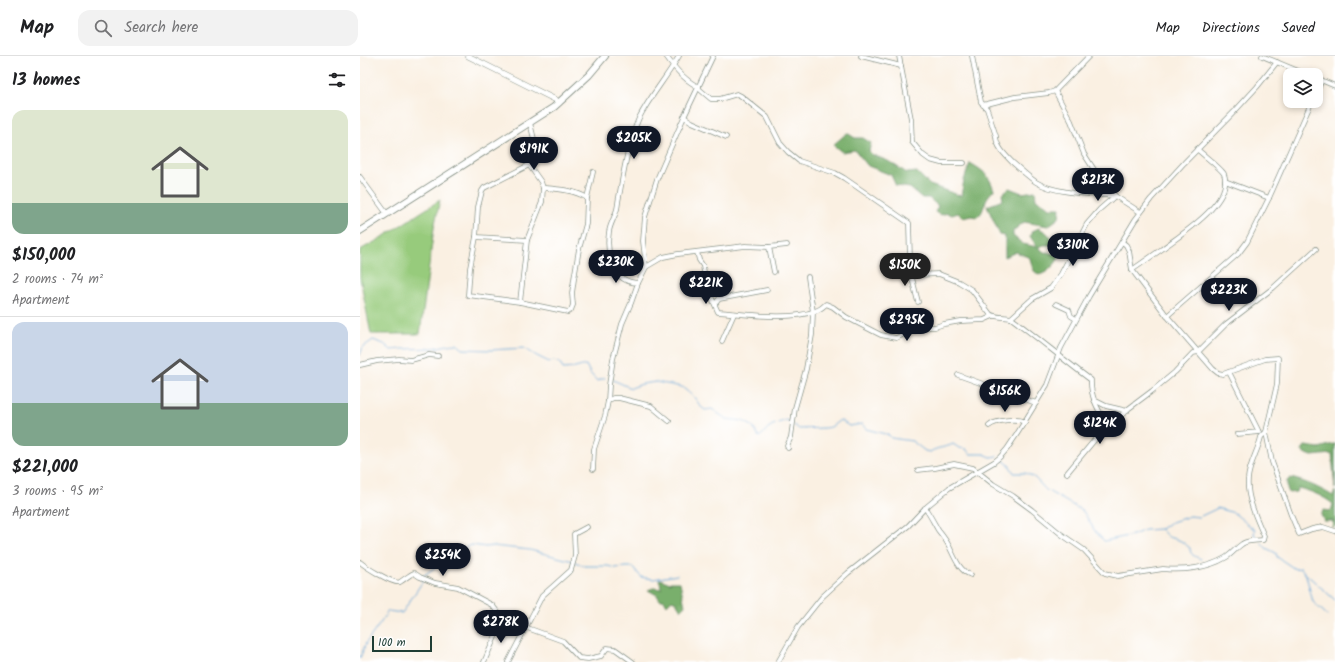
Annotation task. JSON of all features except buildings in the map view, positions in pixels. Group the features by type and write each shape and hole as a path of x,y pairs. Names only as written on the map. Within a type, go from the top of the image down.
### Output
{"main road":[{"path":"360,231 559,103 589,75 605,56"}],"street":[{"path":"468,56 520,81 559,103"},
{"path":"666,56 673,66 690,83 699,87 711,99 720,99 737,94 742,96 767,117 780,144 799,161 844,178 909,223 910,260 915,275 912,278 918,302"},
{"path":"638,283 631,283 625,280 613,266 608,246 609,230 617,209 629,144 637,124 646,106 679,56"},
{"path":"646,267 643,241 645,216 657,179 713,56"},
{"path":"861,56 902,66"},
{"path":"899,56 911,119 912,142 923,155 930,160 941,163 964,163"},
{"path":"972,56 980,102 987,109 996,139 1003,154 1036,182 1053,189 1115,196"},
{"path":"983,105 1015,97 1055,91 1089,56"},
{"path":"1262,56 1291,68"},
{"path":"778,662 798,627 822,597 848,573 908,526 925,508 949,488 1000,457 1025,422 1047,385 1058,354 1076,319 1100,276 1140,212 1197,149 1257,87 1277,62"},
{"path":"1323,80 1335,86"},
{"path":"1055,91 1071,121 1084,154 1095,171 1115,196 1140,212"},
{"path":"1167,316 1238,254 1247,242 1269,198 1309,108"},
{"path":"684,117 726,137"},
{"path":"520,302 527,240 542,202 543,188 524,154 534,140 530,123"},
{"path":"1132,270 1196,225 1222,194 1225,181 1224,173 1197,149"},
{"path":"529,165 484,188 482,191 478,207 476,237 470,268 468,295 520,302 568,312 571,310 573,305 572,293 579,249 586,224 587,198 594,172"},
{"path":"360,177 387,214"},
{"path":"1225,181 1269,198"},
{"path":"543,188 583,195 587,198"},
{"path":"1011,318 1032,300 1051,288 1061,274 1087,224 1100,209 1115,196"},
{"path":"476,237 527,240"},
{"path":"1122,242 1126,245 1129,251 1132,270 1167,316 1218,373 1223,374 1265,360 1278,358 1277,384 1266,432 1272,462 1298,533 1301,534 1312,529 1323,527 1335,532"},
{"path":"593,468 594,449 605,416 613,359 622,324 646,267 663,257 745,246 769,247 787,245"},
{"path":"769,247 774,272"},
{"path":"1066,473 1107,425 1127,411 1175,372 1226,324 1273,288 1316,249"},
{"path":"697,252 699,260 703,266 706,285 718,312 764,316 804,314 816,311 826,304 838,310 846,317 881,335 896,338 927,327 935,327 961,321 984,320 993,316 1011,318 1058,354 1068,364 1091,380 1090,390 1107,425"},
{"path":"915,275 939,274 959,282 972,290 984,308 993,316"},
{"path":"788,448 787,446 795,408 808,363 812,335 813,312 808,276"},
{"path":"715,304 719,299 729,296 767,290"},
{"path":"1056,304 1069,310 1071,316 1076,319"},
{"path":"722,341 734,314"},
{"path":"360,365 377,361 399,359 411,360 429,355 438,356"},
{"path":"1229,372 1259,432"},
{"path":"958,375 1036,403"},
{"path":"608,401 613,398 619,398 651,406 669,421"},
{"path":"1094,400 1106,406 1127,411"},
{"path":"989,426 993,423 1014,419 1025,422"},
{"path":"1237,434 1266,432"},
{"path":"918,470 954,464 973,468 993,484 1022,502 1061,534 1084,550 1105,573 1118,576 1164,569 1171,570 1202,567 1220,561 1247,541 1263,540 1264,536 1253,511 1248,480 1261,437 1266,432"},
{"path":"925,508 960,567 971,575"},
{"path":"508,662 542,596 571,570 575,556 574,534 587,527"},
{"path":"360,562 387,579 396,582 400,582 414,573 420,577 437,583 458,588 492,605 503,619 563,641 582,659 601,656"},
{"path":"484,662 503,619"},
{"path":"597,662 607,648 615,650 633,662"}],"green space":[{"path":"847,133 855,138 863,138 871,143 869,151 873,155 888,161 907,173 917,172 930,185 961,196 964,180 970,163 979,168 985,174 994,190 987,198 981,213 977,217 971,216 963,218 958,213 952,215 948,213 940,215 935,212 938,206 929,198 922,198 910,188 896,186 891,175 868,166 855,150 842,152 833,145"},
{"path":"1009,188 1022,193 1035,191 1036,199 1050,208 1060,208 1059,218 1048,226 1024,222 1013,231 1013,236 1023,244 1037,247 1030,236 1032,231 1039,228 1055,241 1053,245 1038,247 1044,252 1061,255 1057,262 1043,274 1039,275 1033,270 1030,258 1016,252 1005,257 1005,236 1000,235 987,206 1003,200 1002,194"},
{"path":"440,200 434,228 420,334 371,334 360,277 360,250"},
{"path":"1335,444 1335,489 1332,454 1312,456 1304,453 1302,450 1305,446 1319,448"},
{"path":"1290,478 1312,485 1333,496 1335,491 1335,526 1332,528 1333,521 1324,521 1321,515 1323,510 1331,511 1333,504 1317,494 1298,488 1296,492 1289,493 1287,481"},
{"path":"660,579 670,583 680,582 685,606 681,610 676,602 672,600 667,605 664,600 660,600 657,595 648,590 653,588 662,589 659,581"}],"waterway":[{"path":"360,355 363,347 373,340 384,344 391,350 432,348 451,344 457,344 463,349 490,350 524,348 549,362 554,361 560,363 563,369 586,365 590,373 597,381 605,378"},
{"path":"613,380 631,388 642,384 656,382 682,387 694,397 705,410 712,409 726,419 743,421 752,426 759,437 768,428 775,424 787,420 791,423"},
{"path":"794,425 799,429 824,428 831,427 840,420 849,426 862,424 866,429 889,435 891,438 912,441 925,451 930,452 953,444 959,448 966,449 970,454 984,454 991,457 997,456"},
{"path":"1002,459 1009,465 1014,473 1025,473 1030,475 1035,478 1046,490 1083,511 1095,531 1104,541 1133,535 1145,530 1161,529 1169,523 1190,516 1199,517 1218,508 1234,513 1255,530 1254,534 1257,538"},
{"path":"1161,529 1168,537 1182,542 1190,548 1193,555 1201,559"},
{"path":"1261,542 1266,548 1276,553 1277,557 1295,569 1301,568 1306,575 1313,602 1327,615"},
{"path":"423,576 438,565 447,564 466,547 472,545 530,550 573,561"},
{"path":"575,562 585,566 608,566 615,568 633,567 641,577 653,579 677,575"},
{"path":"1307,575 1335,600"},
{"path":"360,658 366,643 388,611 402,613 423,581 422,579"}]}
